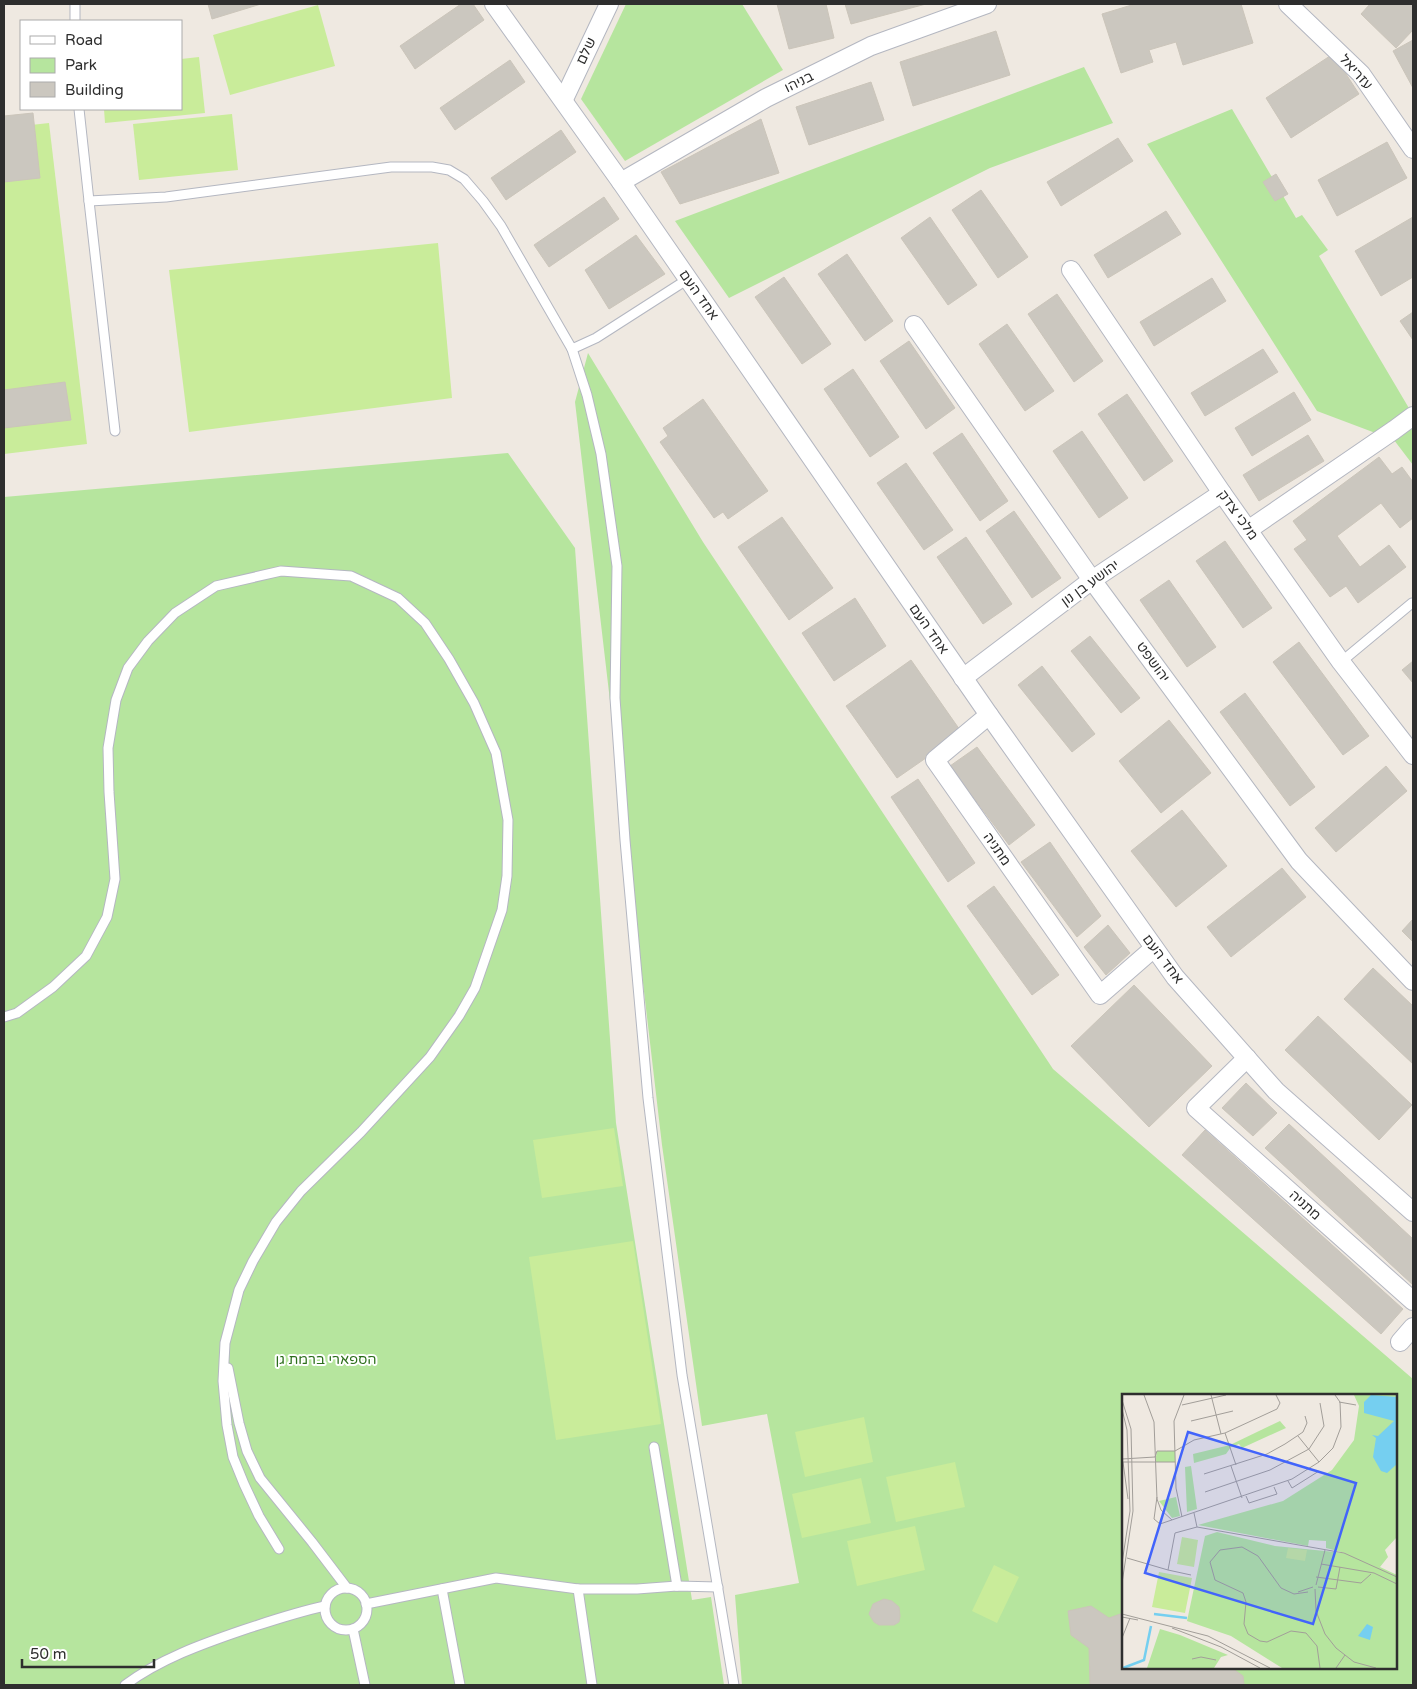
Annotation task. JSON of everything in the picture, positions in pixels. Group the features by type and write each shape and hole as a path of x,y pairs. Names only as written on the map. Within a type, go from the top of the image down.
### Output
{"street":[{"name":"אחד העם","path":"494,4 564,99 963,678 1175,977 1276,1091 1413,1212"},
{"name":"שלם","path":"564,99 609,4"},
{"name":"בניהו","path":"621,182 766,98 871,46 986,4"},
{"name":"עזריאל","path":"1288,4 1361,74 1413,149"},
{"name":"מלכי צדק","path":"1071,270 1222,493 1341,662 1413,755"},
{"name":"יהושפט","path":"914,325 1092,580 1299,861 1413,981"},
{"path":"1248,530 1413,416"},
{"name":"יהושע בן נון","path":"963,678 1092,580 1222,493"},
{"name":"מתניה","path":"989,715 935,760 1100,995 1154,948"},
{"name":"מתניה","path":"1247,1058 1196,1108 1413,1301"},
{"path":"1400,1342 1413,1327"}],"lane":[{"path":"75,4 75,20"},
{"path":"80,110 88,201 115,431"},
{"path":"88,201 166,197 391,167 450,170 464,179 501,226 572,349 588,395 601,454 617,566 615,698 624,840 648,1098 682,1375 734,1685"},
{"path":"572,349 596,338 688,279"},
{"path":"4,1017 17,1013 53,987 86,956 107,916 115,879 108,748 116,700 128,668 148,642 176,614 216,586 281,570 351,576 398,598 425,623 449,659 474,703 496,753 508,820 508,876 502,910 475,988 459,1016 430,1058 361,1132 301,1191 276,1222 253,1261 239,1290 225,1343 223,1381 227,1425 233,1457 258,1516 279,1549"},
{"path":"1341,662 1412,603"},
{"path":"225,1343 239,1422 248,1451 260,1478 347,1588"},
{"path":"654,1447 677,1586"},
{"path":"366,1604 496,1578 578,1589 638,1590 677,1586 718,1587"},
{"path":"347,1588 357,1591 363,1596 366,1604 366,1616 363,1622 353,1629 345,1630 332,1625 325,1613 325,1606 331,1593 337,1589 347,1588"},
{"path":"442,1589 460,1685"},
{"path":"578,1589 592,1685"},
{"path":"125,1685 174,1656 194,1648 273,1620 325,1606"},
{"path":"353,1629 365,1685"}],"green space":[{"path":"626,4 742,4 783,70 625,161 581,99"},
{"path":"318,5 335,66 230,95 213,35"},
{"path":"199,57 205,113 105,123 104,110 182,110 182,59"},
{"path":"1084,67 1113,123 990,168 729,298 675,221"},
{"path":"1232,109 1296,218 1302,215 1328,250 1319,256 1413,415 1413,465 1394,440 1317,411 1147,144"},
{"path":"232,114 238,170 139,180 133,124"},
{"path":"49,123 87,444 4,454 4,128"},
{"path":"438,243 452,398 189,432 169,270"},
{"path":"588,353 703,542 1053,1069 1413,1379 1413,1685 742,1685 735,1595 799,1583 767,1414 702,1426 662,1145 575,402"},
{"name":"הספארי ברמת גן","path":"508,453 575,548 616,1123 692,1600 711,1597 724,1685 4,1685 4,497"},
{"path":"614,1128 623,1186 542,1198 533,1140"},
{"path":"633,1241 661,1424 556,1440 529,1257"},
{"path":"864,1417 873,1462 805,1477 795,1432"},
{"path":"955,1462 965,1507 896,1522 886,1477"},
{"path":"861,1478 871,1523 802,1538 792,1494"},
{"path":"915,1526 925,1570 857,1586 847,1541"},
{"path":"994,1565 1019,1577 997,1623 972,1611"}],"building":[{"path":"208,4 261,4 212,19"},
{"path":"461,4 473,4 484,20 415,69 400,46"},
{"path":"777,4 826,4 834,38 789,49"},
{"path":"845,4 926,4 851,24"},
{"path":"1135,4 1241,4 1253,43 1183,65 1176,42 1149,50 1153,62 1121,73 1102,14"},
{"path":"1370,4 1413,4 1413,30 1396,48 1361,14"},
{"path":"996,31 1010,75 913,106 900,62"},
{"path":"1413,40 1413,88 1393,51"},
{"path":"1333,54 1359,94 1291,138 1266,98"},
{"path":"510,60 525,82 455,130 440,108"},
{"path":"871,82 884,120 809,145 796,107"},
{"path":"33,113 40,178 4,182 4,116"},
{"path":"761,119 779,173 680,204 661,172"},
{"path":"561,130 576,152 506,200 491,178"},
{"path":"1118,138 1133,161 1061,206 1047,182"},
{"path":"1387,142 1407,178 1337,216 1318,180"},
{"path":"1276,174 1288,194 1275,201 1263,182"},
{"path":"981,190 1028,257 998,278 952,210"},
{"path":"604,197 619,219 549,267 534,245"},
{"path":"1166,211 1181,234 1108,278 1094,255"},
{"path":"930,217 977,285 948,305 901,238"},
{"path":"1413,217 1413,277 1381,296 1355,251"},
{"path":"636,235 665,274 609,309 585,270"},
{"path":"847,254 893,321 865,341 818,274"},
{"path":"784,277 831,344 802,364 755,297"},
{"path":"1212,278 1226,301 1154,346 1140,322"},
{"path":"1057,294 1103,361 1074,382 1028,314"},
{"path":"1413,312 1413,340 1400,321"},
{"path":"1007,324 1054,391 1025,411 979,344"},
{"path":"909,341 955,408 926,429 880,361"},
{"path":"1263,349 1278,372 1205,416 1191,393"},
{"path":"853,369 899,437 870,457 824,389"},
{"path":"65,382 71,420 4,428 4,390"},
{"path":"1294,392 1311,420 1252,456 1235,428"},
{"path":"1127,394 1173,461 1144,481 1098,414"},
{"path":"703,399 768,491 728,519 723,512 714,518 660,442 668,436 663,428"},
{"path":"1082,431 1128,498 1099,518 1053,451"},
{"path":"962,433 1008,501 980,521 933,453"},
{"path":"1308,435 1324,461 1259,501 1243,475"},
{"path":"1379,457 1392,474 1402,467 1413,482 1413,518 1400,528 1381,503 1337,536 1360,567 1389,545 1406,567 1358,603 1346,586 1330,597 1294,549 1307,540 1293,521"},
{"path":"906,463 953,530 924,550 877,483"},
{"path":"1014,511 1061,578 1032,598 986,531"},
{"path":"782,517 833,588 789,620 738,547"},
{"path":"966,537 1012,604 983,624 937,557"},
{"path":"1225,541 1272,608 1243,628 1196,561"},
{"path":"1169,580 1216,647 1187,667 1140,600"},
{"path":"855,598 886,646 834,681 802,633"},
{"path":"1090,636 1140,698 1121,713 1071,651"},
{"path":"1299,642 1369,736 1343,755 1273,662"},
{"path":"911,660 962,733 897,778 846,706"},
{"path":"1413,661 1413,683 1402,670"},
{"path":"1042,666 1095,734 1072,752 1018,685"},
{"path":"1245,693 1315,787 1290,806 1220,712"},
{"path":"1169,720 1211,773 1161,813 1119,761"},
{"path":"977,747 1035,825 1009,845 950,766"},
{"path":"1386,766 1407,791 1336,852 1315,828"},
{"path":"918,779 975,863 948,882 891,797"},
{"path":"1182,810 1227,866 1176,907 1131,851"},
{"path":"1050,842 1101,916 1077,937 1021,862"},
{"path":"1282,868 1306,897 1231,957 1207,927"},
{"path":"994,886 1059,975 1032,995 967,906"},
{"path":"1413,919 1413,942 1402,931"},
{"path":"1108,925 1130,953 1106,975 1084,947"},
{"path":"1373,968 1413,1006 1413,1064 1344,999"},
{"path":"1134,985 1212,1066 1149,1127 1071,1046"},
{"path":"1318,1016 1412,1105 1379,1140 1285,1050"},
{"path":"1246,1083 1277,1113 1253,1136 1222,1108"},
{"path":"1289,1124 1413,1239 1413,1285 1265,1148"},
{"path":"1205,1130 1403,1309 1381,1334 1182,1155"},
{"path":"884,1599 892,1601 899,1607 899,1622 894,1625 879,1625 874,1622 869,1614 873,1604"},
{"path":"1091,1606 1109,1618 1122,1613 1122,1669 1233,1669 1243,1676 1244,1685 1091,1685 1089,1648 1071,1635 1068,1611"}]}
